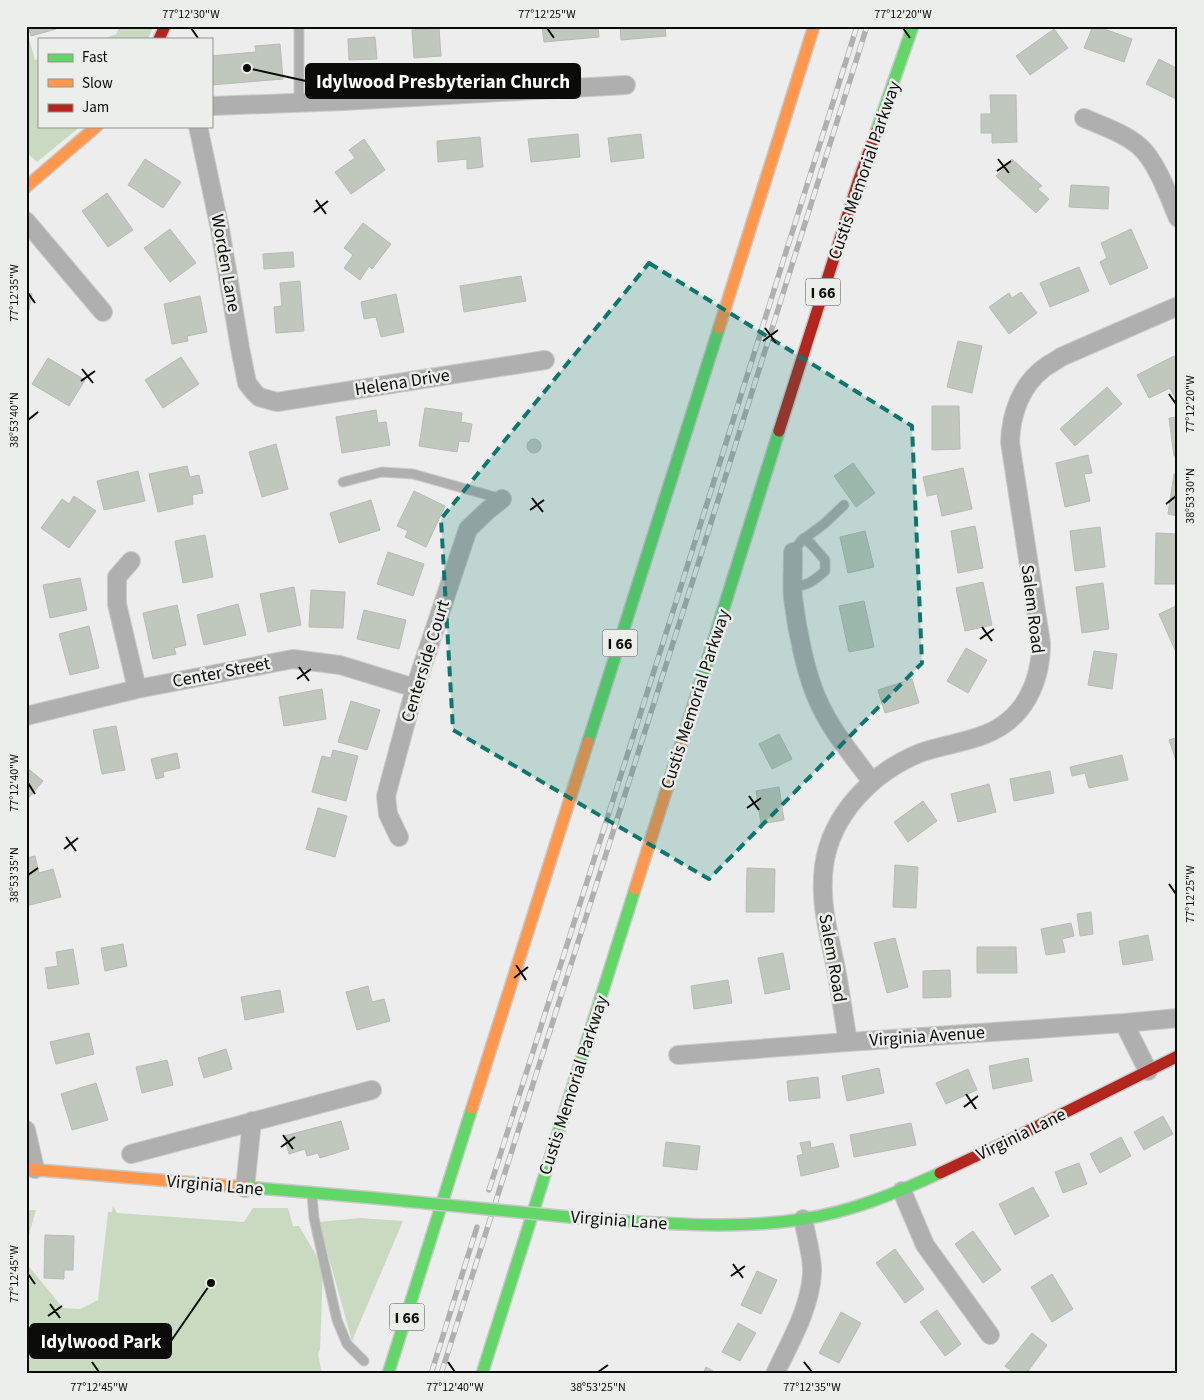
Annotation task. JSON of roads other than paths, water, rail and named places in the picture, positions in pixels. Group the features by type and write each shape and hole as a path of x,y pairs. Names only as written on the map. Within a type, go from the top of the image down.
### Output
{"main road":[{"path":"159,38 165,26"},
{"name":"I 66","path":"388,1374 814,26"},
{"name":"Custis Memorial Parkway","path":"482,1374 859,179 914,26"},
{"path":"26,187 96,128"},
{"name":"Virginia Lane","path":"31,1169 374,1198 600,1220 717,1226 763,1224 827,1215 902,1191 1059,1116 1178,1056"}],"street":[{"path":"212,106 626,85"},
{"path":"1084,118 1128,138 1140,147 1150,158 1178,218"},
{"name":"Worden Lane","path":"198,128 220,229 247,383 259,397"},
{"path":"26,221 103,312"},
{"name":"Salem Road","path":"848,1042 837,974 824,913 824,864 831,838 851,803 872,782 894,766 921,753 985,734 1000,727 1021,708 1032,691 1038,675 1041,643 1010,442 1010,428 1015,408 1023,392 1044,367 1061,357 1178,306"},
{"name":"Helena Drive","path":"259,397 277,402 545,360"},
{"name":"Centerside Court","path":"400,837 388,814 386,796 415,688 468,530 502,499"},
{"path":"799,545 793,597 810,680 820,705 833,728 872,782"},
{"path":"131,561 117,578 117,604 137,688"},
{"name":"Center Street","path":"26,716 137,688 292,659 340,665 415,688"},
{"name":"Virginia Avenue","path":"678,1055 1178,1018"},
{"path":"1124,1023 1148,1071"},
{"path":"131,1154 372,1090"},
{"path":"245,1188 252,1121"},
{"path":"26,1130 31,1169"},
{"path":"902,1191 925,1245 990,1335"},
{"path":"775,1374 802,1315 809,1294 812,1271 804,1219"}],"lane":[{"path":"299,26 299,103"},
{"path":"343,482 382,472 413,474 502,499"},
{"path":"799,545 844,505"},
{"path":"793,587 803,586 816,579 825,571 825,560 812,545 799,545"},
{"path":"312,1194 314,1218 337,1320 347,1344 364,1361"}],"railway":[{"path":"489,1190 857,26"},
{"path":"441,1374 867,26"},
{"path":"431,1374 477,1227"}],"place":[{"name":"Idylwood Presbyterian Church","path":"247,68"},
{"name":"Idylwood Park","path":"211,1283"}]}
